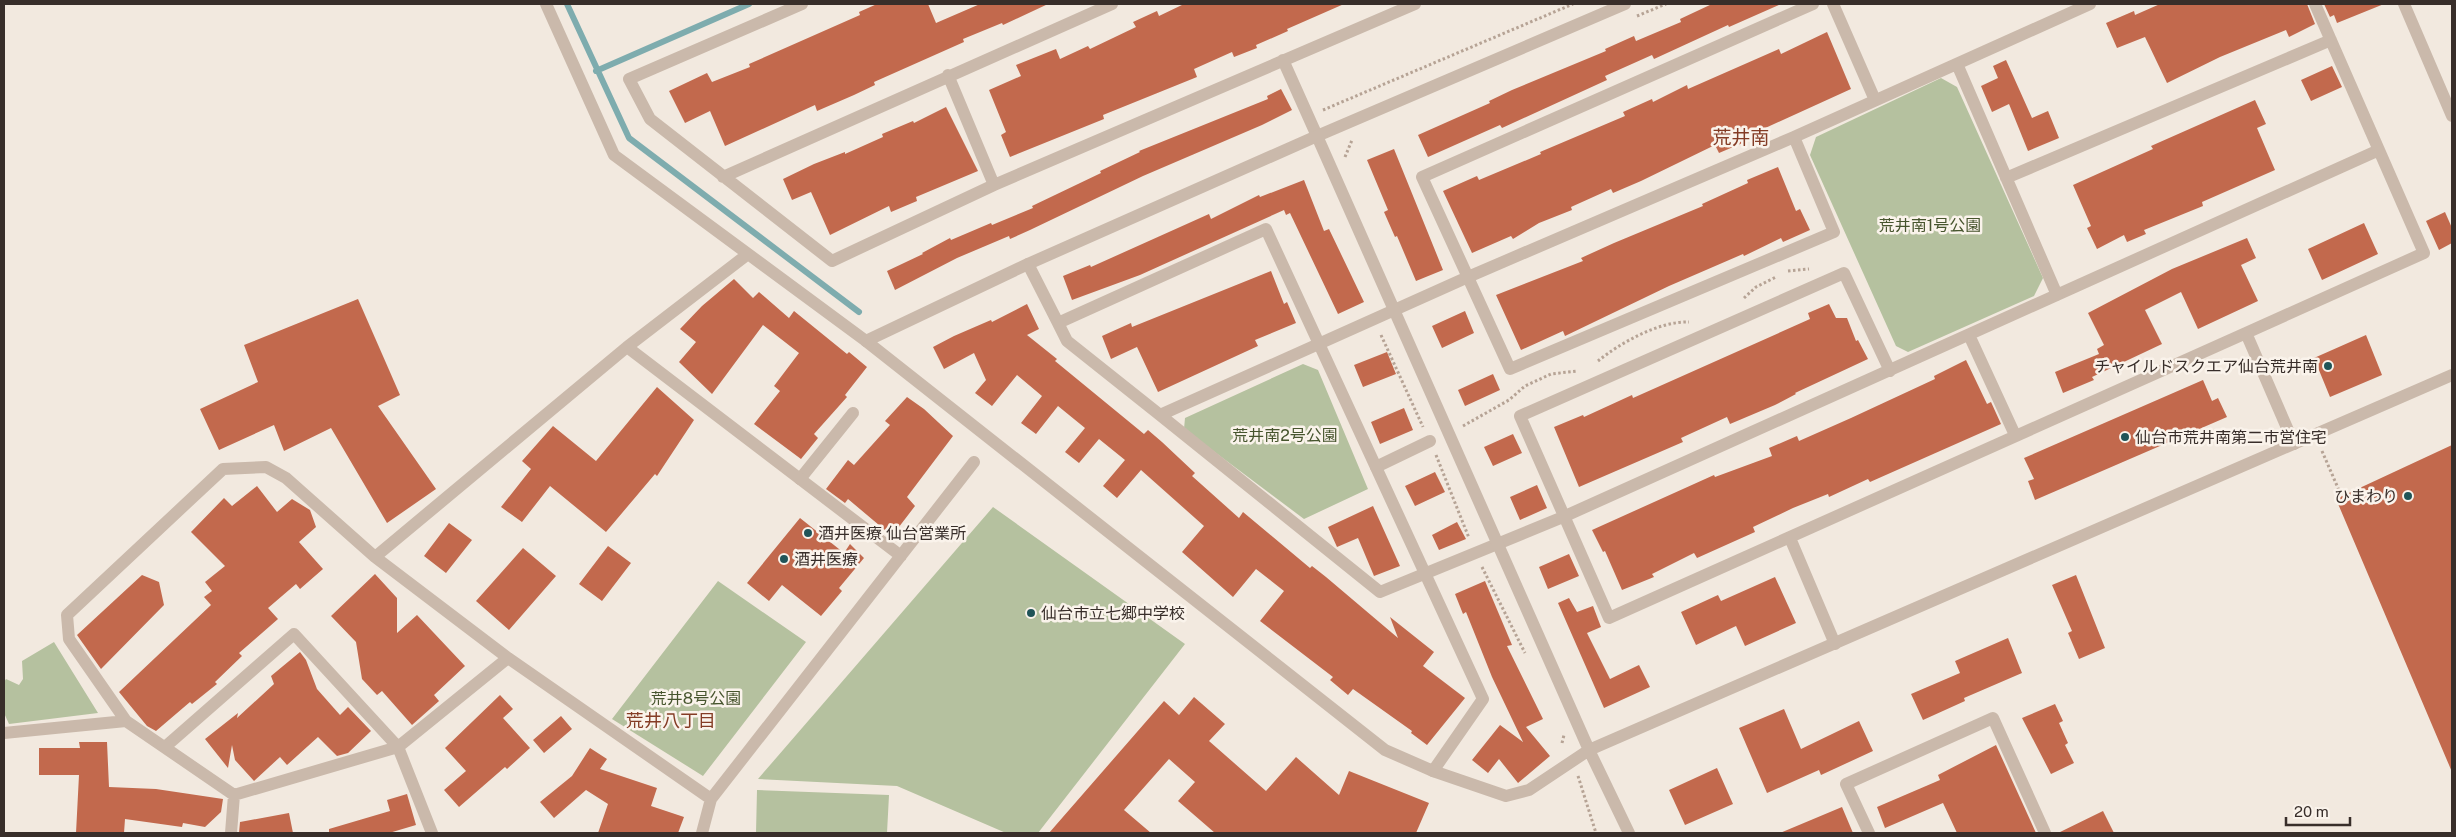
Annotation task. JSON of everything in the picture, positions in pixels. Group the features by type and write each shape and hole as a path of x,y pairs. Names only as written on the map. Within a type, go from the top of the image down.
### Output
{"street":[{"path":"546,4 614,155 866,341 1385,750 1433,772 1506,796 1529,790 1589,750 2452,375"},
{"path":"802,4 629,79 650,119 832,261 994,184 1415,4"},
{"path":"723,177 948,75 1112,4"},
{"path":"866,341 1028,264 1317,136 1625,4"},
{"path":"1794,137 1834,232 1510,369 1422,177 1813,4"},
{"path":"1833,4 1875,100"},
{"path":"1160,415 1468,277 1794,137 2090,4"},
{"path":"1890,371 1844,273 1520,416 1609,618 2424,253 2315,4"},
{"path":"2404,4 2452,116"},
{"path":"2006,178 2331,40"},
{"path":"1283,60 1589,750 1629,833"},
{"path":"1957,64 2057,294"},
{"path":"948,75 994,184"},
{"path":"1028,264 1068,341 1380,592 1563,517 2379,150"},
{"path":"1058,323 1266,229 1321,343 1376,467 1484,699 1433,772"},
{"path":"375,557 627,347 748,254"},
{"path":"2246,332 2294,444"},
{"path":"1969,335 2015,435"},
{"path":"627,347 901,556"},
{"path":"800,479 853,413"},
{"path":"1376,467 1430,441"},
{"path":"702,833 711,799 974,462"},
{"path":"234,795 126,721 69,639 67,615 223,469 266,467 280,474 375,557 508,658 711,799"},
{"path":"1790,538 1835,644"},
{"path":"165,747 294,634 398,747 432,833"},
{"path":"234,795 398,747 508,658"},
{"path":"1869,833 1846,784 1993,718 2044,833"},
{"path":"4,733 126,721"},
{"path":"231,833 234,795"}],"path":[{"path":"1320,112 1573,4"},
{"path":"1630,19 1666,4"},
{"path":"1347,166 1345,157 1347,147 1358,135"},
{"path":"1742,299 1756,287 1790,271 1816,268"},
{"path":"1595,364 1615,347 1673,322 1695,322"},
{"path":"1460,427 1509,400 1525,386 1551,374 1582,370"},
{"path":"2322,451 2341,494"},
{"path":"1482,566 1526,655"},
{"path":"1562,726 1564,734 1562,743"},
{"path":"1578,776 1596,833"}],"green space":[{"name":"荒井南1号公園","path":"1941,78 1957,87 2043,278 2034,296 1908,352 1896,346 1810,155 1816,137"},
{"name":"荒井南2号公園","path":"1303,364 1318,370 1368,489 1304,519 1184,429 1185,418"},
{"path":"993,507 1185,644 1038,833 1006,833 897,786 758,779"},
{"name":"荒井8号公園","path":"718,581 806,642 703,776 612,719"},
{"path":"54,642 98,713 9,724 4,713 4,682 6,679 19,685 23,679 22,661"},
{"path":"757,790 889,795 887,833 756,833"}],"building":[{"path":"877,4 928,4 936,23 980,4 1048,4 1003,25 1002,23 963,39 964,42 874,82 875,85 854,95 817,111 815,105 725,146 710,111 685,123 669,91 707,73 712,82 750,67 749,64 860,15 859,12"},
{"path":"1184,4 1344,4 1287,29 1288,31 1256,45 1257,48 1234,57 1232,52 1194,69 1197,77 1103,115 1104,119 1010,157 1001,135 1006,132 989,90 1021,76 1016,65 1056,49 1060,59 1088,46 1090,49 1136,27 1133,22 1157,11 1159,16"},
{"path":"1712,4 1781,4 1729,27 1728,25 1654,59 1652,55 1605,76 1607,80 1502,128 1500,125 1428,157 1418,135 1490,103 1489,101 1512,90 1606,51 1605,49 1634,36 1636,41 1681,22 1680,19"},
{"path":"2160,4 2307,4 2315,24 2289,37 2286,30 2220,57 2167,83 2145,37 2117,48 2106,23 2134,11 2135,15"},
{"path":"2324,4 2384,4 2337,23 2334,15 2330,17"},
{"path":"1827,32 1851,89 1750,135 1752,139 1719,153 1715,145 1641,181 1613,193 1611,189 1571,207 1572,210 1539,223 1513,239 1511,236 1472,253 1443,191 1477,176 1479,180 1541,154 1540,152 1625,116 1623,112 1652,99 1653,102 1687,85 1688,89 1779,49 1781,54"},
{"path":"2006,60 2032,118 2048,111 2059,138 2028,151 2009,104 1992,112 1981,86 1998,78 1993,66"},
{"path":"2332,66 2342,87 2311,101 2301,80"},
{"path":"1281,89 1292,110 1262,125 1143,176 1010,239 1009,236 957,258 895,290 887,271 923,254 950,238 951,240 1033,208 1032,206 1101,173 1100,171 1139,151 1268,99 1267,96"},
{"path":"2255,100 2266,124 2257,128 2275,170 2202,202 2203,206 2144,230 2146,234 2127,242 2124,235 2097,249 2087,228 2091,226 2073,185 2153,149 2151,146"},
{"path":"946,107 978,171 916,197 917,201 891,212 889,206 830,235 811,192 792,200 783,179 814,164 845,152 845,154 883,137 882,134 913,121 914,123"},
{"path":"1394,149 1443,270 1416,281 1397,236 1395,237 1384,212 1388,210 1367,160"},
{"path":"1778,167 1796,211 1800,209 1810,230 1783,242 1781,238 1744,256 1743,254 1669,286 1565,336 1563,331 1521,350 1496,295 1583,261 1581,258 1703,206 1702,204 1748,183 1747,180"},
{"path":"1304,180 1324,231 1329,229 1364,302 1338,314 1290,213 1286,215 1284,210 1140,275 1072,300 1063,276 1090,265 1091,267 1209,214 1211,219 1259,195 1260,197"},
{"path":"2445,212 2452,228 2452,243 2439,250 2426,221"},
{"path":"2364,223 2378,254 2322,280 2308,249"},
{"path":"2247,238 2256,258 2241,265 2258,301 2198,329 2181,292 2145,310 2162,344 2092,377 2094,380 2063,393 2055,372 2099,354 2097,349 2104,345 2088,313 2172,269"},
{"path":"1271,271 1284,304 1287,302 1296,323 1255,340 1258,346 1158,392 1137,347 1111,359 1102,336 1131,323 1132,327"},
{"path":"734,279 753,298 759,292 789,318 794,311 847,354 849,352 867,367 845,395 847,397 814,434 818,438 801,459 754,424 780,391 774,386 799,353 763,325 712,394 679,362 696,342 680,329 702,306"},
{"path":"358,299 400,395 378,406 436,489 387,523 331,428 284,451 274,425 219,450 200,409 258,382 244,345"},
{"path":"1027,304 1039,329 1027,335 1057,359 1055,361 1144,434 1148,430 1195,473 1192,476 1239,518 1243,512 1310,568 1312,566 1326,577 1398,638 1390,617 1434,652 1423,666 1465,698 1427,745 1411,733 1412,731 1353,689 1348,695 1330,680 1333,677 1260,621 1284,591 1256,569 1233,597 1182,552 1204,526 1141,470 1117,498 1103,486 1125,460 1099,439 1079,463 1065,452 1085,428 1058,406 1036,434 1021,423 1042,396 1017,375 992,406 975,393 986,380 974,353 944,369 933,347 991,320 992,322"},
{"path":"1829,304 1836,318 1847,318 1856,341 1858,340 1868,359 1795,393 1775,405 1730,424 1727,417 1681,438 1683,442 1579,487 1554,427 1583,415 1584,417 1632,395 1633,398 1810,319 1808,313"},
{"path":"1465,311 1474,333 1442,348 1432,326"},
{"path":"2366,335 2382,375 2330,397 2314,358"},
{"path":"1387,352 1396,374 1363,387 1354,365"},
{"path":"1966,360 1987,404 1991,402 2001,424 1870,482 1868,479 1829,497 1828,494 1793,508 1753,527 1755,532 1697,558 1694,553 1652,574 1654,577 1622,590 1605,551 1603,552 1592,530 1714,475 1715,477 1772,456 1769,448 1797,436 1799,441 1851,418 1935,379 1934,376"},
{"path":"1493,374 1500,390 1465,406 1458,390"},
{"name":"仙台市荒井南第二市営住宅","path":"2203,380 2212,401 2218,398 2227,417 2035,500 2028,481 2034,479 2024,458"},
{"path":"657,387 694,420 657,476 655,474 606,532 550,486 522,522 501,507 531,469 522,461 553,426 596,461"},
{"path":"907,397 924,409 953,436 907,497 915,506 892,536 848,499 845,503 826,489 848,460 854,465 890,425 885,421"},
{"path":"1404,408 1413,430 1380,444 1371,422"},
{"path":"1513,434 1522,453 1493,466 1484,447"},
{"path":"2452,445 2452,772 2336,499"},
{"path":"1435,472 1445,492 1415,506 1405,486"},
{"path":"1537,485 1547,508 1520,520 1510,497"},
{"path":"257,486 277,512 292,499 310,510 316,527 299,542 323,569 300,589 296,584 268,608 278,619 239,653 242,656 215,682 217,684 192,704 190,702 156,731 147,726 119,692 211,605 204,597 212,591 205,582 225,566 191,532 224,498 232,506"},
{"path":"1373,506 1400,566 1374,576 1358,538 1337,547 1328,527"},
{"path":"800,518 844,553 850,544 864,558 839,588 842,591 821,616 782,585 769,601 747,583"},
{"path":"1457,522 1466,539 1439,550 1432,535"},
{"path":"449,523 472,540 446,573 424,556"},
{"path":"608,546 631,563 602,601 579,584"},
{"path":"523,548 556,576 509,630 476,601"},
{"path":"1569,554 1579,576 1548,589 1539,567"},
{"path":"375,574 397,598 397,633 417,615 465,666 434,695 439,701 412,725 382,691 377,695 362,679 356,642 331,616"},
{"path":"142,575 159,582 164,605 101,669 77,635"},
{"path":"2076,575 2105,648 2079,659 2068,633 2072,631 2052,585"},
{"path":"1775,577 1796,623 1745,646 1736,626 1696,645 1681,612 1718,595 1721,601"},
{"path":"1485,581 1512,645 1507,646 1543,719 1526,727 1550,756 1518,783 1499,759 1488,773 1472,760 1500,725 1523,742 1492,677 1466,612 1463,614 1455,594"},
{"path":"1569,598 1577,612 1593,606 1601,627 1587,633 1610,679 1639,665 1650,687 1604,708 1558,603"},
{"path":"2008,638 2022,673 1964,698 1965,701 1923,720 1911,694 1960,673 1955,661"},
{"path":"300,652 306,660 317,689 340,715 348,707 371,731 348,753 337,756 318,737 287,765 280,757 254,781 235,760 232,745 228,768 205,739 238,713 237,718 274,684 271,676"},
{"path":"500,695 513,709 503,718 530,748 459,807 444,790 466,771 445,748"},
{"path":"1194,697 1225,724 1209,741 1266,791 1296,757 1339,795 1349,771 1429,803 1416,833 1215,833 1178,801 1195,782 1169,759 1124,810 1151,833 1049,833 1164,701 1179,715"},
{"path":"2055,704 2063,721 2059,723 2068,743 2065,745 2074,763 2051,774 2022,718"},
{"path":"1784,709 1801,749 1859,721 1873,751 1821,775 1819,770 1767,793 1739,728"},
{"path":"561,716 572,729 544,753 533,740"},
{"path":"79,742 107,742 109,787 156,789 223,799 221,812 205,827 183,823 182,827 125,819 124,833 76,833 79,775 39,775 39,748 80,748"},
{"path":"1996,745 2036,833 1957,833 1943,803 1885,828 1877,807 1940,780 1938,775"},
{"path":"590,748 607,759 600,769 657,788 651,806 684,817 678,833 598,833 608,804 586,790 554,818 540,802 572,776"},
{"path":"1717,768 1733,804 1685,825 1669,790"},
{"path":"407,794 416,825 389,833 329,833 329,829 390,811 387,800"},
{"path":"1842,807 1853,833 1780,833"},
{"path":"2103,811 2114,833 2058,833"},
{"path":"289,813 293,833 239,833 240,822"}],"waterway":[{"path":"567,4 629,138 859,312"},
{"path":"596,71 749,4"}],"place":[{"name":"チャイルドスクエア仙台荒井南","path":"2328,366"},
{"name":"仙台市荒井南第二市営住宅","path":"2125,437"},
{"name":"ひまわり","path":"2408,496"},
{"name":"酒井医療 仙台営業所","path":"808,533"},
{"name":"酒井医療","path":"784,559"},
{"name":"仙台市立七郷中学校","path":"1031,613"}],"district":[{"name":"荒井南","path":"1741,137"},
{"name":"荒井八丁目","path":"671,721"}]}
